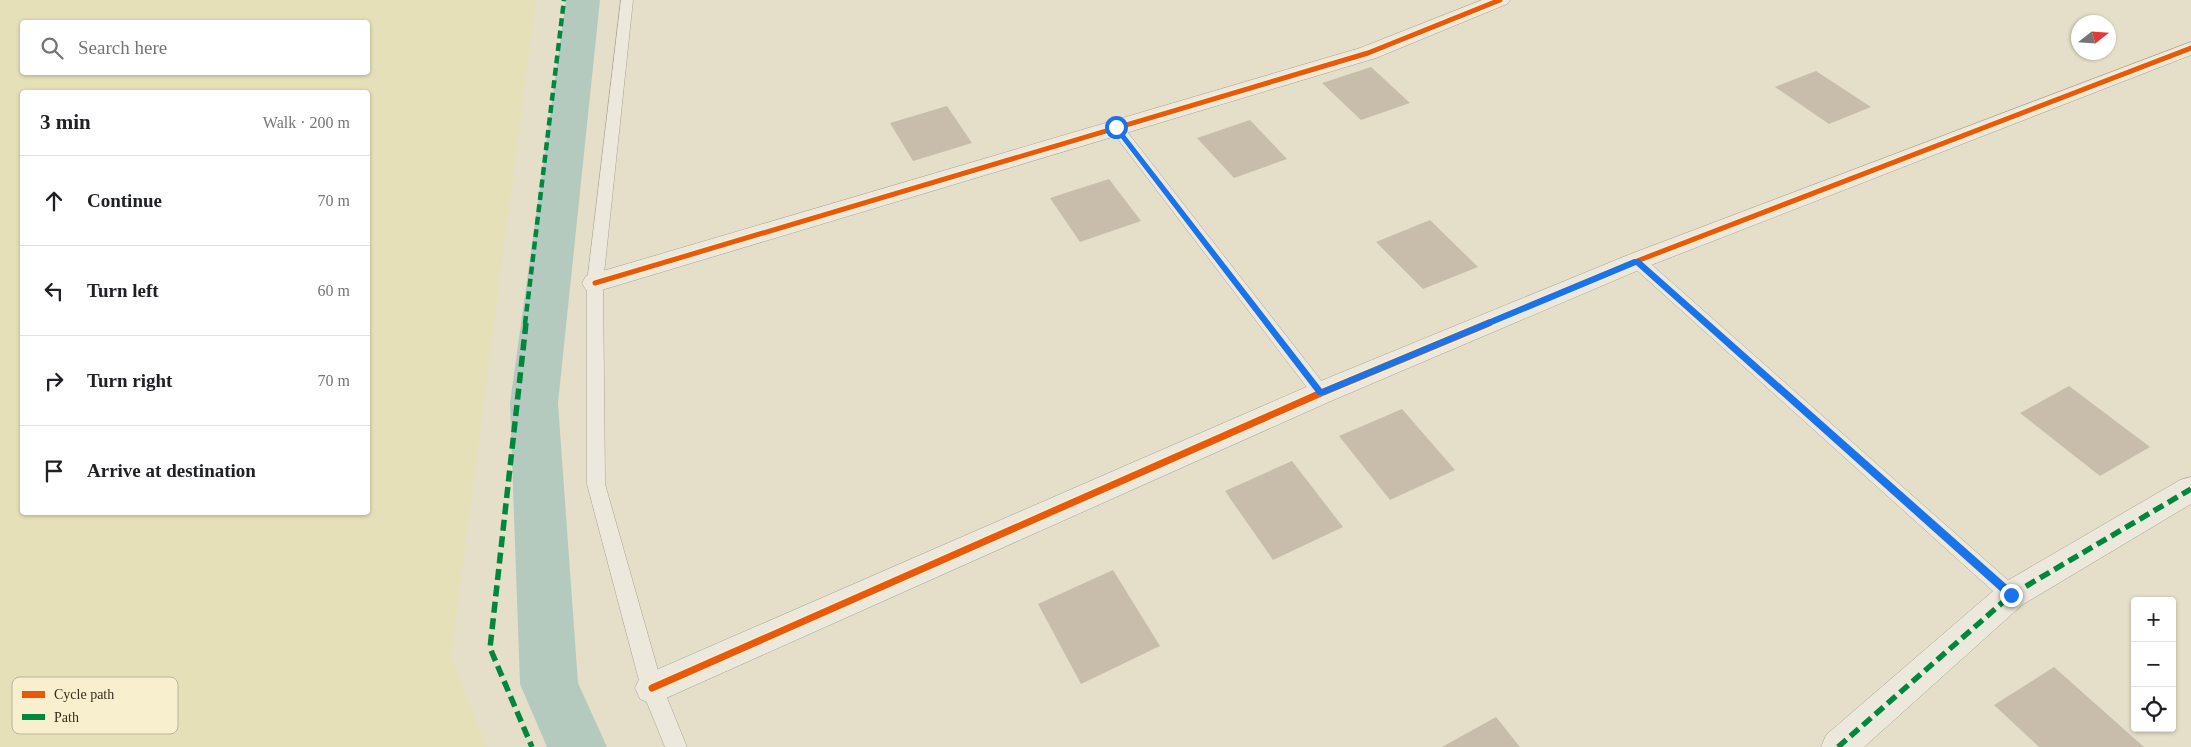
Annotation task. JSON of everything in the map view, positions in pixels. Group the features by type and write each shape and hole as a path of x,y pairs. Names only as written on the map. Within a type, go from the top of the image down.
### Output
{"street":[{"path":"595,283 1368,53 1500,0"},
{"path":"652,688 1321,393 1637,261 2191,48"},
{"path":"1838,747 2011,595 2191,489"}],"lane":[{"path":"627,0 595,283 596,484 652,688 676,747"},
{"path":"1116,127 1321,393"},
{"path":"1637,261 2011,595"}],"shaded area":[{"path":"0,0 536,0 451,657 487,747 0,747"}],"building":[{"path":"1371,67 1410,103 1361,120 1322,83"},
{"path":"1816,71 1871,107 1829,124 1775,87"},
{"path":"947,106 972,143 913,161 890,123"},
{"path":"1250,120 1287,159 1234,178 1197,138"},
{"path":"1109,179 1141,221 1080,242 1050,198"},
{"path":"1430,220 1478,267 1423,289 1376,242"},
{"path":"2069,386 2150,447 2100,476 2020,413"},
{"path":"1402,409 1455,470 1390,500 1339,436"},
{"path":"1292,461 1343,527 1273,560 1225,491"},
{"path":"1113,570 1160,646 1081,684 1038,604"},
{"path":"2054,667 2144,747 2039,747 1994,705"},
{"path":"1496,717 1520,747 1442,747"}],"waterway":[{"path":"577,747 549,684 534,403 583,0"}],"marked path":[{"path":"532,747 490,648 536,228 564,0"},
{"path":"1838,747 2011,595 2191,489"}],"cycle path":[{"path":"595,283 1368,53 1500,0"},
{"path":"652,688 1321,393 1637,261 2191,48"}],"route":[{"path":"1116,127 1321,393 1637,261 2011,595"}]}
